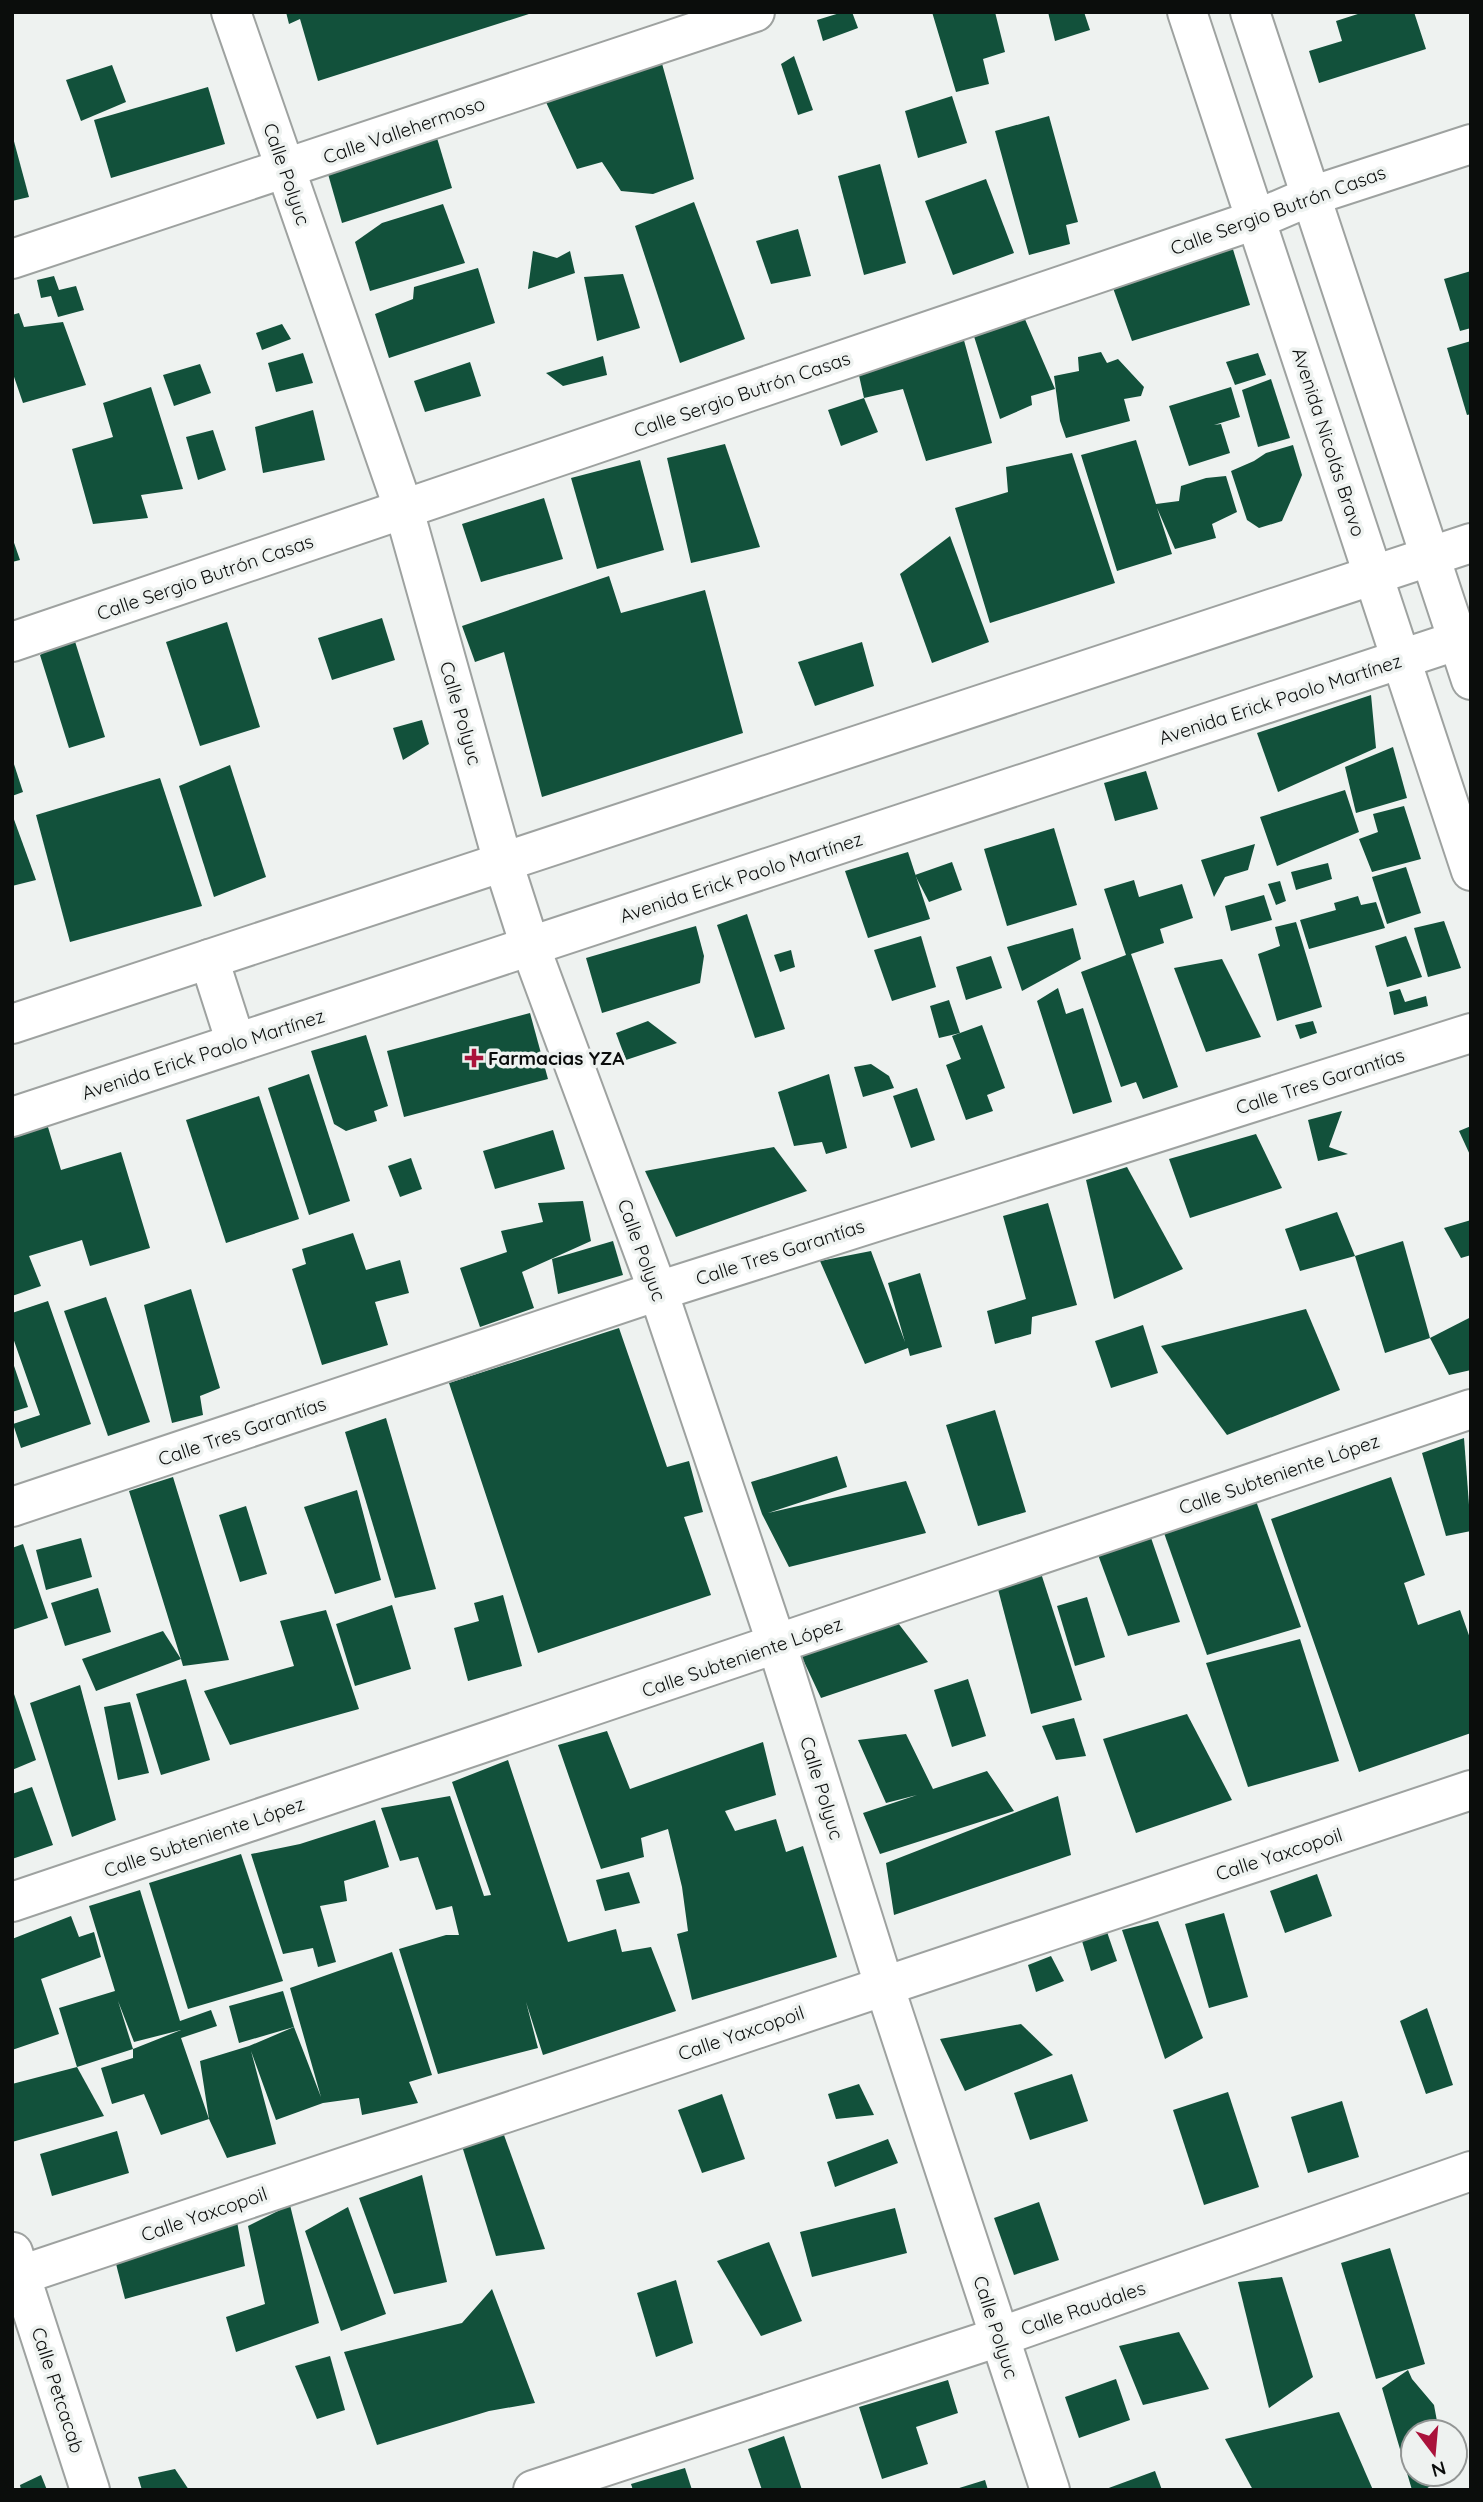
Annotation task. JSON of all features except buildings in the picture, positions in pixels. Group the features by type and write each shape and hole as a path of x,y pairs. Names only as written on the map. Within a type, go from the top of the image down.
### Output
{"street":[{"name":"Calle Polyuc","path":"231,12 404,510 503,862 530,946 658,1291 777,1645 884,1985 1050,2490"},
{"name":"Calle Vallehermoso","path":"12,259 755,12"},
{"name":"Avenida Nicolás Bravo","path":"1187,12 1471,872"},
{"path":"1250,12 1430,556 1464,639 1471,680"},
{"name":"Calle Sergio Butrón Casas","path":"12,642 1255,220 1311,197 1471,144"},
{"path":"12,1024 1471,543"},
{"name":"Avenida Erick Paolo Martínez","path":"12,1117 1464,639"},
{"path":"209,959 236,1044"},
{"name":"Calle Tres Garantías","path":"12,1507 658,1291 1471,1033"},
{"name":"Calle Subteniente López","path":"12,1902 1471,1409"},
{"name":"Calle Yaxcopoil","path":"15,2268 884,1985 1471,1790"},
{"name":"Calle Raudales","path":"533,2490 999,2337 1471,2172"},
{"name":"Calle Petcacab","path":"15,2268 90,2490"}],"place":[{"name":"Farmacias YZA","path":"474,1058"}]}
